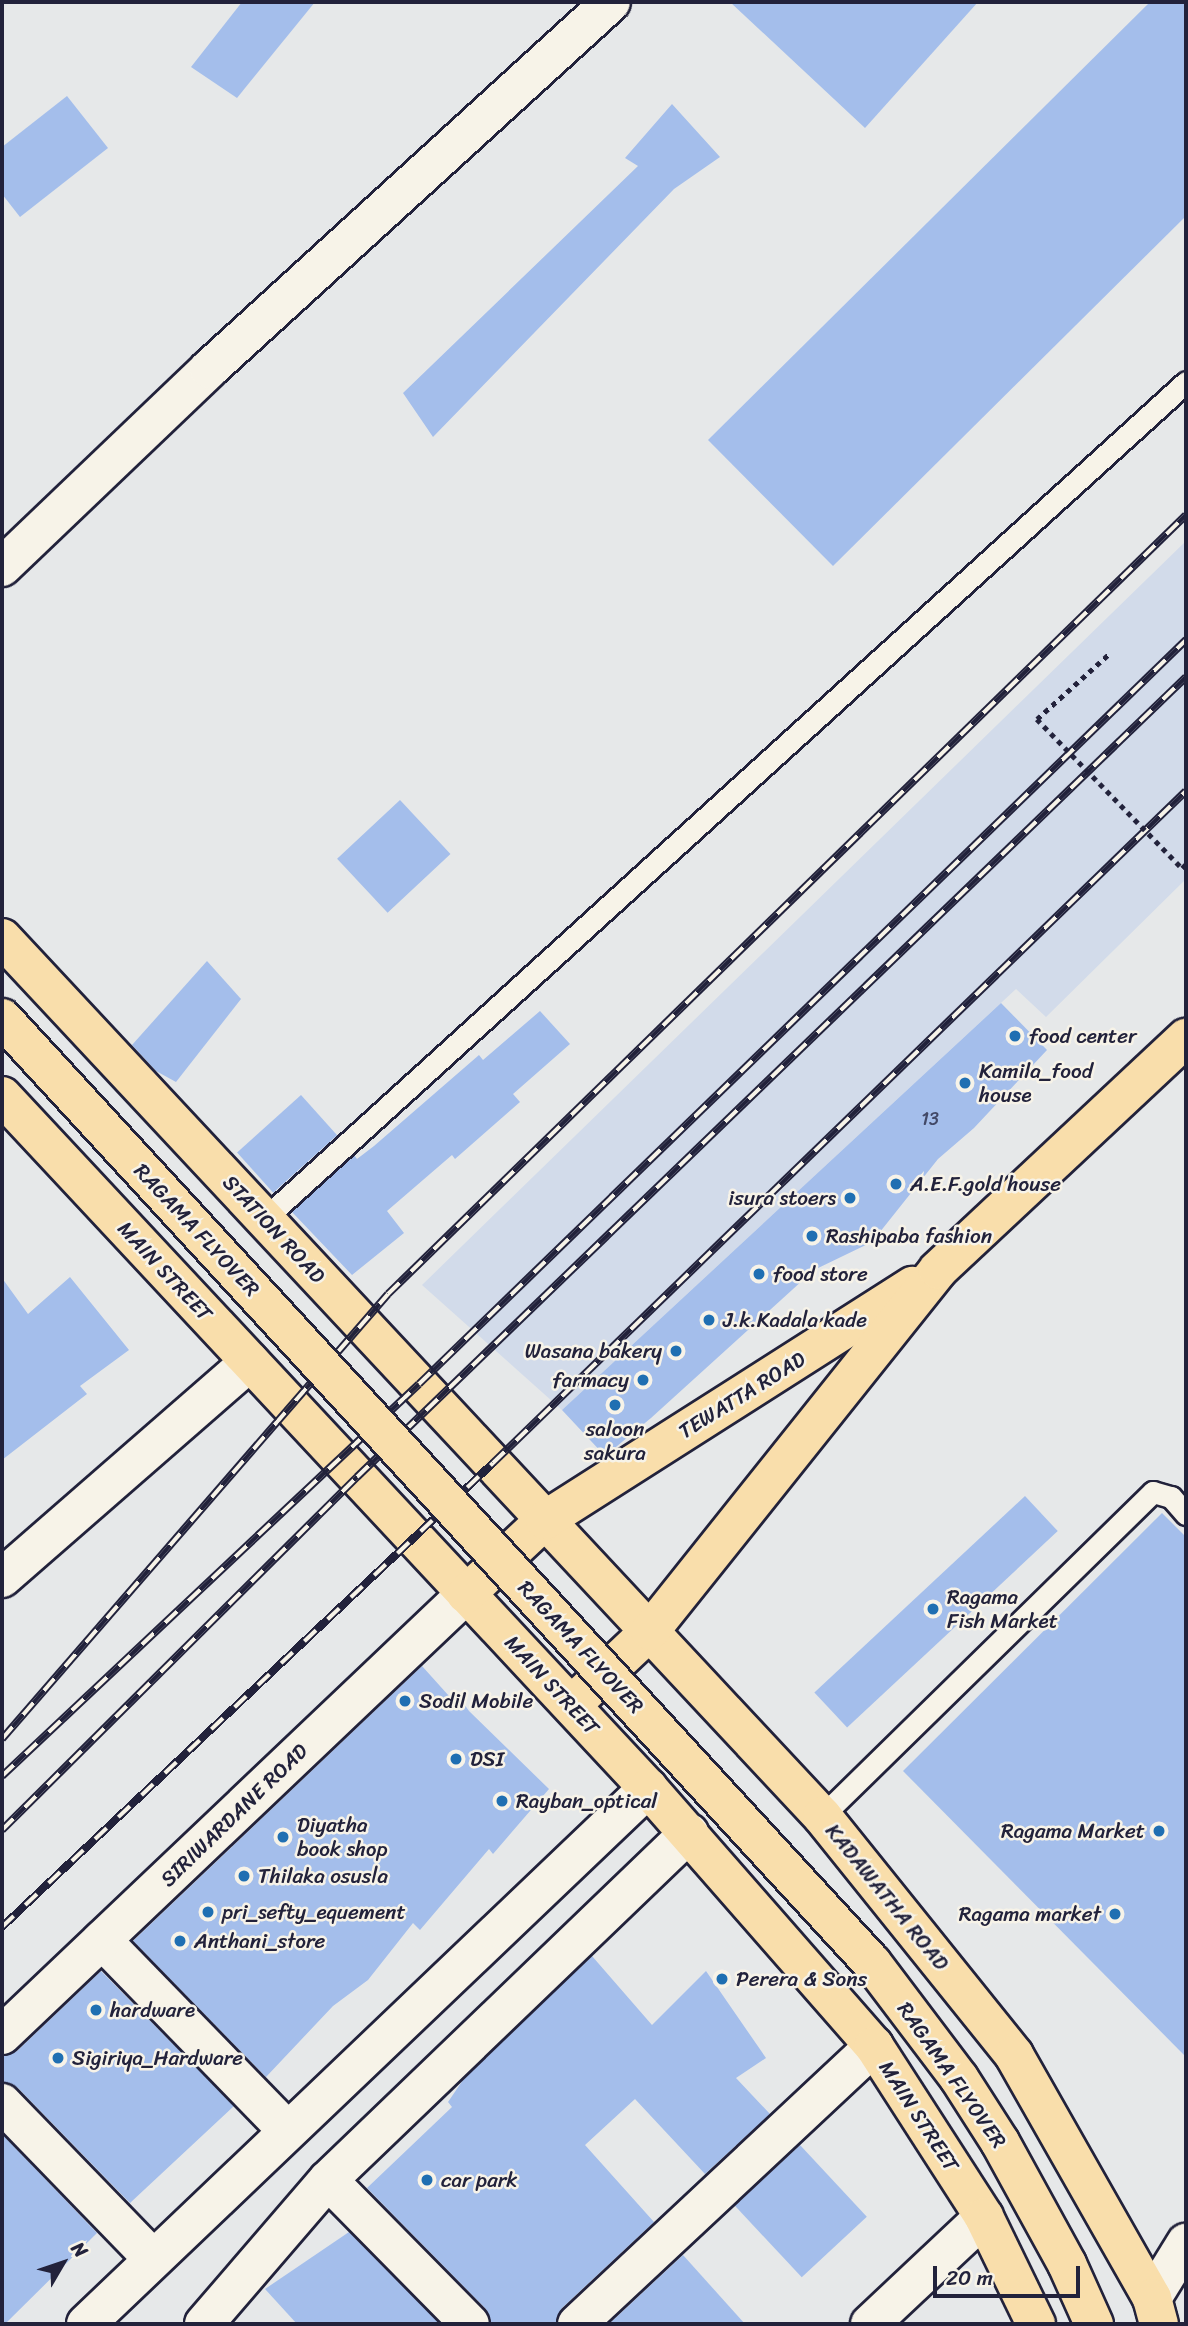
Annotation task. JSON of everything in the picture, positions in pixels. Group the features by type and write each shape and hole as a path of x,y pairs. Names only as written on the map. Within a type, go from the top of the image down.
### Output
{"main road":[{"name":"STATION ROAD","path":"2,938 545,1520"},
{"name":"RAGAMA FLYOVER","path":"2,1018 872,1963 959,2078 1000,2142 1067,2264 1094,2324"},
{"name":"TEWATTA ROAD","path":"571,1705 650,1631 938,1270 1184,1047"},
{"name":"MAIN STREET","path":"2,1096 648,1788 874,2046 984,2217 1036,2324"},
{"name":"TEWATTA ROAD","path":"466,1594 545,1520 938,1270"},
{"name":"KADAWATHA ROAD","path":"545,1520 822,1816 1014,2055 1156,2311"}],"street":[{"path":"2,567 220,359 611,2"},
{"path":"2,1578 250,1362"},
{"name":"SIRIWARDANE ROAD","path":"2,2035 466,1594"},
{"path":"86,2324 152,2258 648,1788"},
{"path":"204,2324 328,2180 689,1833"},
{"path":"102,1940 287,2130"},
{"path":"577,2324 874,2046"},
{"path":"2,2103 152,2258"},
{"path":"328,2180 470,2324"},
{"path":"870,2324 984,2217"},
{"path":"1156,2311 1186,2243"}],"lane":[{"path":"264,1219 1186,382"},
{"path":"822,1816 1153,1492 1171,1497 1186,1514"}],"path":[{"path":"1109,654 1037,719 1184,866"}],"shaded area":[{"path":"1186,541 1186,879 1046,1017 1016,989 562,1410 422,1285"}],"building":[{"path":"242,2 315,2 237,98 191,67"},
{"path":"730,2 978,2 865,128"},
{"path":"1150,2 1186,2 1186,216 833,566 708,440"},
{"path":"67,96 108,148 20,217 2,194 2,147"},
{"path":"672,104 720,157 674,189 433,437 403,393 638,166 625,158"},
{"path":"400,800 450,854 388,913 337,859"},
{"path":"207,961 241,999 176,1082 156,1071 132,1045"},
{"path":"1001,1003 1047,1050 974,1128 938,1159 872,1242 814,1270 651,1418 605,1456 562,1410"},
{"path":"540,1011 570,1044 513,1094 520,1102 455,1159 452,1155 387,1211 404,1233 352,1275 292,1212 354,1155 357,1159 374,1146 479,1055 483,1060"},
{"path":"301,1095 337,1135 273,1193 237,1153"},
{"path":"70,1277 129,1350 80,1386 87,1394 2,1460 2,1278 28,1314"},
{"name":"Ragama Fish Market","path":"1025,1496 1058,1531 847,1728 814,1692"},
{"name":"Ragama market","path":"1162,1513 1186,1537 1186,2057 903,1771"},
{"path":"422,1666 449,1696 454,1690 469,1711 549,1789 493,1854 489,1849 420,1930 413,1923 368,1980 333,2006 266,2077 133,1941"},
{"path":"592,1956 652,2025 706,1971 766,2058 736,2078 770,2114 705,2174 635,2099 585,2145 654,2222 562,2308 556,2324 491,2324 486,2309 367,2188 452,2107 448,2102 463,2080"},
{"path":"101,1971 234,2106 130,2203 18,2088 2,2082 2,2056 17,2051"},
{"path":"2,2134 97,2233 5,2324 2,2324"},
{"path":"800,2145 867,2217 802,2277 735,2206"},
{"path":"349,2232 440,2324 297,2324 265,2289"},
{"path":"683,2255 745,2324 609,2324"}],"railway":[{"path":"2,1739 388,1294 1186,515"},
{"path":"2,1776 419,1384 1186,640"},
{"path":"2,1830 357,1477 1186,677"},
{"path":"2,1927 493,1463 1186,791"}],"place":[{"name":"food center","path":"1015,1036"},
{"name":"Kamila_food house","path":"965,1083"},
{"name":"A.E.F.gold house","path":"896,1184"},
{"name":"isura stoers","path":"850,1198"},
{"name":"Rashipaba fashion","path":"812,1236"},
{"name":"food store","path":"759,1274"},
{"name":"J.k.Kadala kade","path":"709,1320"},
{"name":"Wasana bakery","path":"676,1351"},
{"name":"farmacy","path":"643,1380"},
{"name":"saloon sakura","path":"615,1405"},
{"name":"Ragama Fish Market","path":"933,1609"},
{"name":"Sodil Mobile","path":"405,1701"},
{"name":"DSI","path":"456,1759"},
{"name":"Rayban_optical","path":"502,1801"},
{"name":"Ragama Market","path":"1159,1831"},
{"name":"Diyatha book shop","path":"283,1837"},
{"name":"Thilaka osusla","path":"244,1876"},
{"name":"pri_sefty_equement","path":"208,1912"},
{"name":"Ragama market","path":"1115,1914"},
{"name":"Anthani_store","path":"180,1941"},
{"name":"Perera & Sons","path":"722,1979"},
{"name":"hardware","path":"96,2010"},
{"name":"Sigiriya_Hardware","path":"58,2058"},
{"name":"car park","path":"427,2180"}]}
